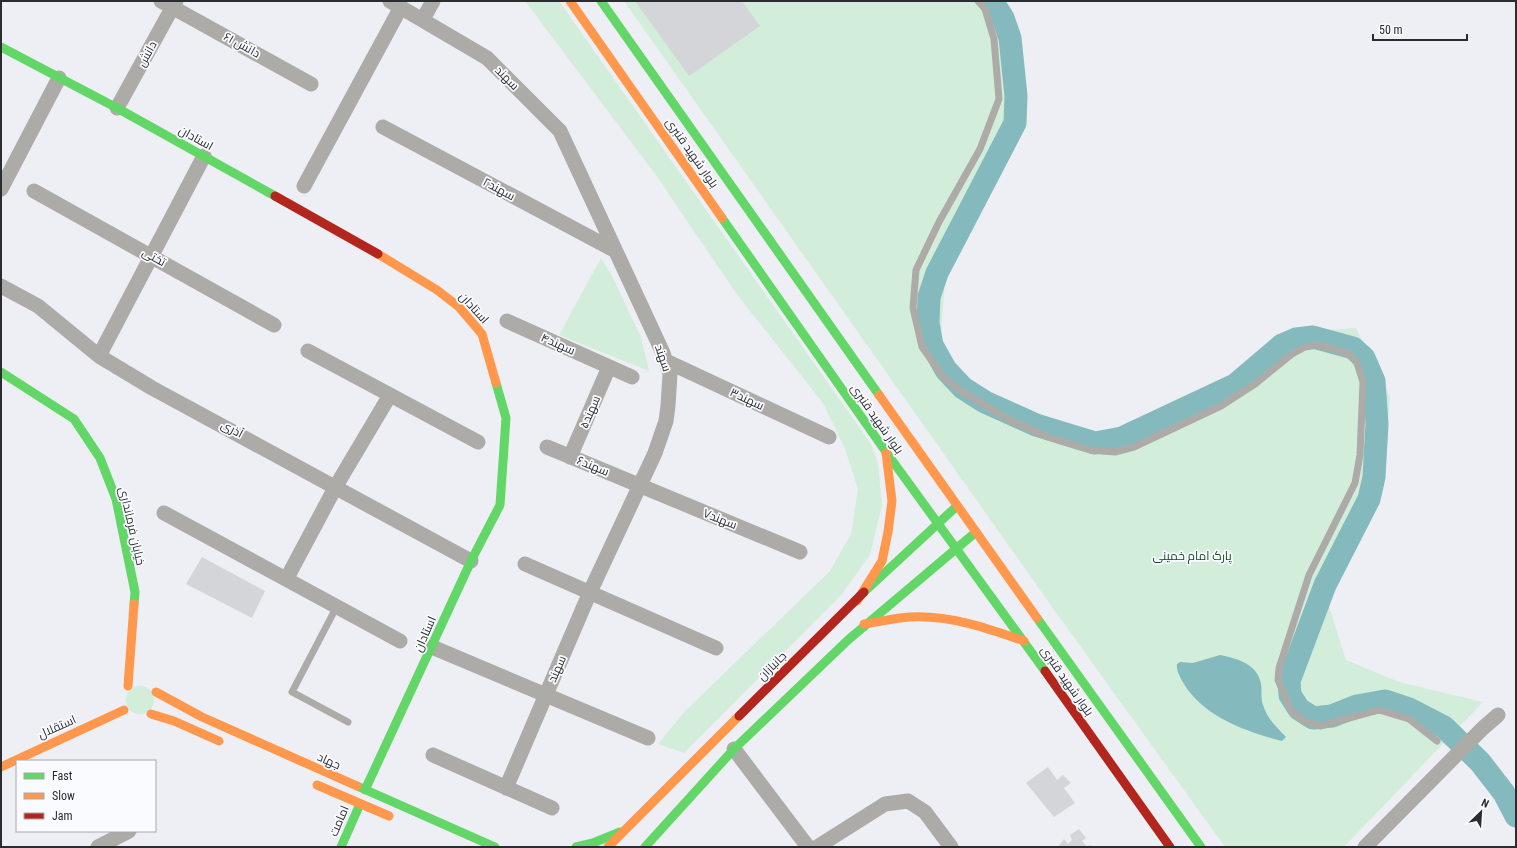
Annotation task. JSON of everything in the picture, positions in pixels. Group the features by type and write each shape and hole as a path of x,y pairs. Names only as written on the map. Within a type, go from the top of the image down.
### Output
{"main road":[{"name":"بلوار شهید قنبری","path":"570,1 619,59 886,452 1024,641 1170,847"},
{"name":"بلوار شهید قنبری","path":"601,1 957,506 1201,847"},
{"name":"استادان","path":"1,47 117,108 348,236 437,290 460,307 482,334 506,418 500,505 471,561 365,790"},
{"path":"619,59 634,48"},
{"name":"خیابان فرمانداری","path":"1,372 74,419 100,458 116,499 135,592 128,686"},
{"path":"857,601 882,561 888,532 892,501 886,452"},
{"name":"جانبازان","path":"608,847 834,621 957,506"},
{"path":"645,847 734,749 864,624 976,532"},
{"path":"864,624 910,617 944,618 980,625 1024,641"},
{"path":"834,621 847,626 848,640"},
{"path":"151,714 157,704 156,692 143,683 128,686 122,697 124,710 137,718 151,714 174,721 231,746"},
{"name":"جهاد","path":"156,692 202,717 495,847"},
{"name":"استقلال","path":"16,760 124,710"},
{"name":"استقلال","path":"1,767 16,760"},
{"path":"310,781 401,821"},
{"name":"امامت","path":"341,847 360,804"},
{"path":"576,847 594,843 628,828"}],"street":[{"path":"423,19 433,1"},
{"name":"دانش ۶۱","path":"170,3 311,84"},
{"name":"دانش","path":"117,108 170,3"},
{"path":"304,186 396,4"},
{"name":"سهند","path":"396,4 487,58 560,131 666,361 670,374 666,421 655,453 590,592 506,788"},
{"path":"1,189 59,78"},
{"name":"سهند۲","path":"383,128 614,250"},
{"path":"99,356 204,156"},
{"name":"تختی","path":"34,191 274,325"},
{"name":"آذری","path":"1,286 38,306 99,356 152,388 336,486 471,561"},
{"name":"سهند۴","path":"507,321 632,377"},
{"path":"308,351 478,442"},
{"name":"سهند۳","path":"666,361 829,437"},
{"name":"سهند۵","path":"570,457 609,367"},
{"path":"287,578 336,486 390,395"},
{"name":"سهند۶","path":"547,447 639,486"},
{"name":"سهند۷","path":"639,486 800,552"},
{"path":"164,513 287,578 400,641"},
{"path":"525,564 716,648"},
{"path":"432,647 545,696 648,738"},
{"path":"1365,847 1483,728 1498,715"},
{"path":"734,749 808,847"},
{"path":"433,755 552,808"},
{"path":"817,847 885,804 908,801 925,812 951,847"},
{"path":"98,847 127,832"}],"lane":[{"path":"978,1 985,9 994,39 999,100 980,149 939,222 916,270 913,308 922,347 944,378 961,392 1009,420 1048,437 1090,450 1115,452 1134,447 1221,406 1255,384 1292,354 1305,347 1318,345 1349,354 1357,363 1363,382 1360,454 1355,483 1309,575 1279,668 1278,680 1291,711 1305,722 1321,726 1378,710 1408,719 1437,741"},
{"path":"337,606 292,692 348,722"}],"green space":[{"path":"525,1 559,1 871,444 878,464 882,505 870,555 842,594 684,753 658,744 684,712 830,571 851,534 858,489 845,449 823,403 738,296 653,171"},
{"name":"پارک امام خمینی","path":"624,1 994,1 1004,52 1008,120 961,212 946,266 939,363 1025,425 1074,444 1169,413 1234,380 1317,331 1356,328 1390,397 1382,496 1327,600 1346,660 1399,682 1483,702 1344,847 1225,847 1052,607"},
{"path":"601,258 612,276 641,337 649,371 559,335"},
{"path":"140,686 150,690 154,700 150,710 140,714 130,710 126,700 130,690"}],"water":[{"path":"1220,655 1244,662 1254,669 1261,683 1262,699 1265,710 1275,726 1286,737 1282,741 1255,733 1227,722 1203,706 1184,684 1178,672 1177,664 1180,662 1193,663"}],"building":[{"path":"635,1 742,1 760,26 689,76"},
{"path":"202,557 265,591 252,618 186,584"},
{"path":"1048,767 1057,780 1063,775 1071,783 1064,788 1075,803 1054,817 1026,783"},
{"path":"1079,829 1086,838 1082,841 1087,847 1058,847 1064,839 1068,844 1072,840 1070,835"}],"waterway":[{"path":"992,1 1003,18 1010,38 1016,96 1015,123 937,273 929,297 928,323 932,345 946,370 963,388 985,402 1036,425 1095,443 1122,438 1235,385 1282,345 1296,339 1313,337 1353,348 1364,358 1374,381 1377,424 1374,477 1369,499 1325,585 1289,681 1290,695 1299,709 1313,718 1332,716 1357,706 1385,701 1409,709 1444,727 1480,762 1504,793 1516,816"}],"traffic: fast":[{"path":"601,1 879,395"},
{"path":"1,47 117,108 275,196"},
{"path":"722,218 886,452 1045,671"},
{"path":"1,372 74,419 100,458 116,499 135,592 134,604"},
{"path":"365,790 471,561 500,505 506,418 496,383"},
{"path":"864,592 957,506"},
{"path":"645,847 734,749 848,640 976,532"},
{"path":"1037,618 1201,847"},
{"path":"357,786 495,847"},
{"path":"341,847 360,804"},
{"path":"576,847 593,843 620,832"}],"traffic: slow":[{"path":"570,1 722,218"},
{"path":"378,254 437,290 459,307 482,334 496,383"},
{"path":"879,395 1037,618"},
{"path":"857,601 882,561 888,532 892,501 886,453"},
{"path":"128,686 134,604"},
{"path":"864,624 910,617 939,618 968,623 1024,641"},
{"path":"156,692 202,717 357,786"},
{"path":"16,760 124,710"},
{"path":"151,714 174,721 219,741"},
{"path":"608,847 739,716"},
{"path":"1,767 16,760"},
{"path":"317,785 389,816"}],"traffic: jam":[{"path":"275,196 378,254"},
{"path":"739,716 864,592"},
{"path":"1045,671 1170,847"}]}
